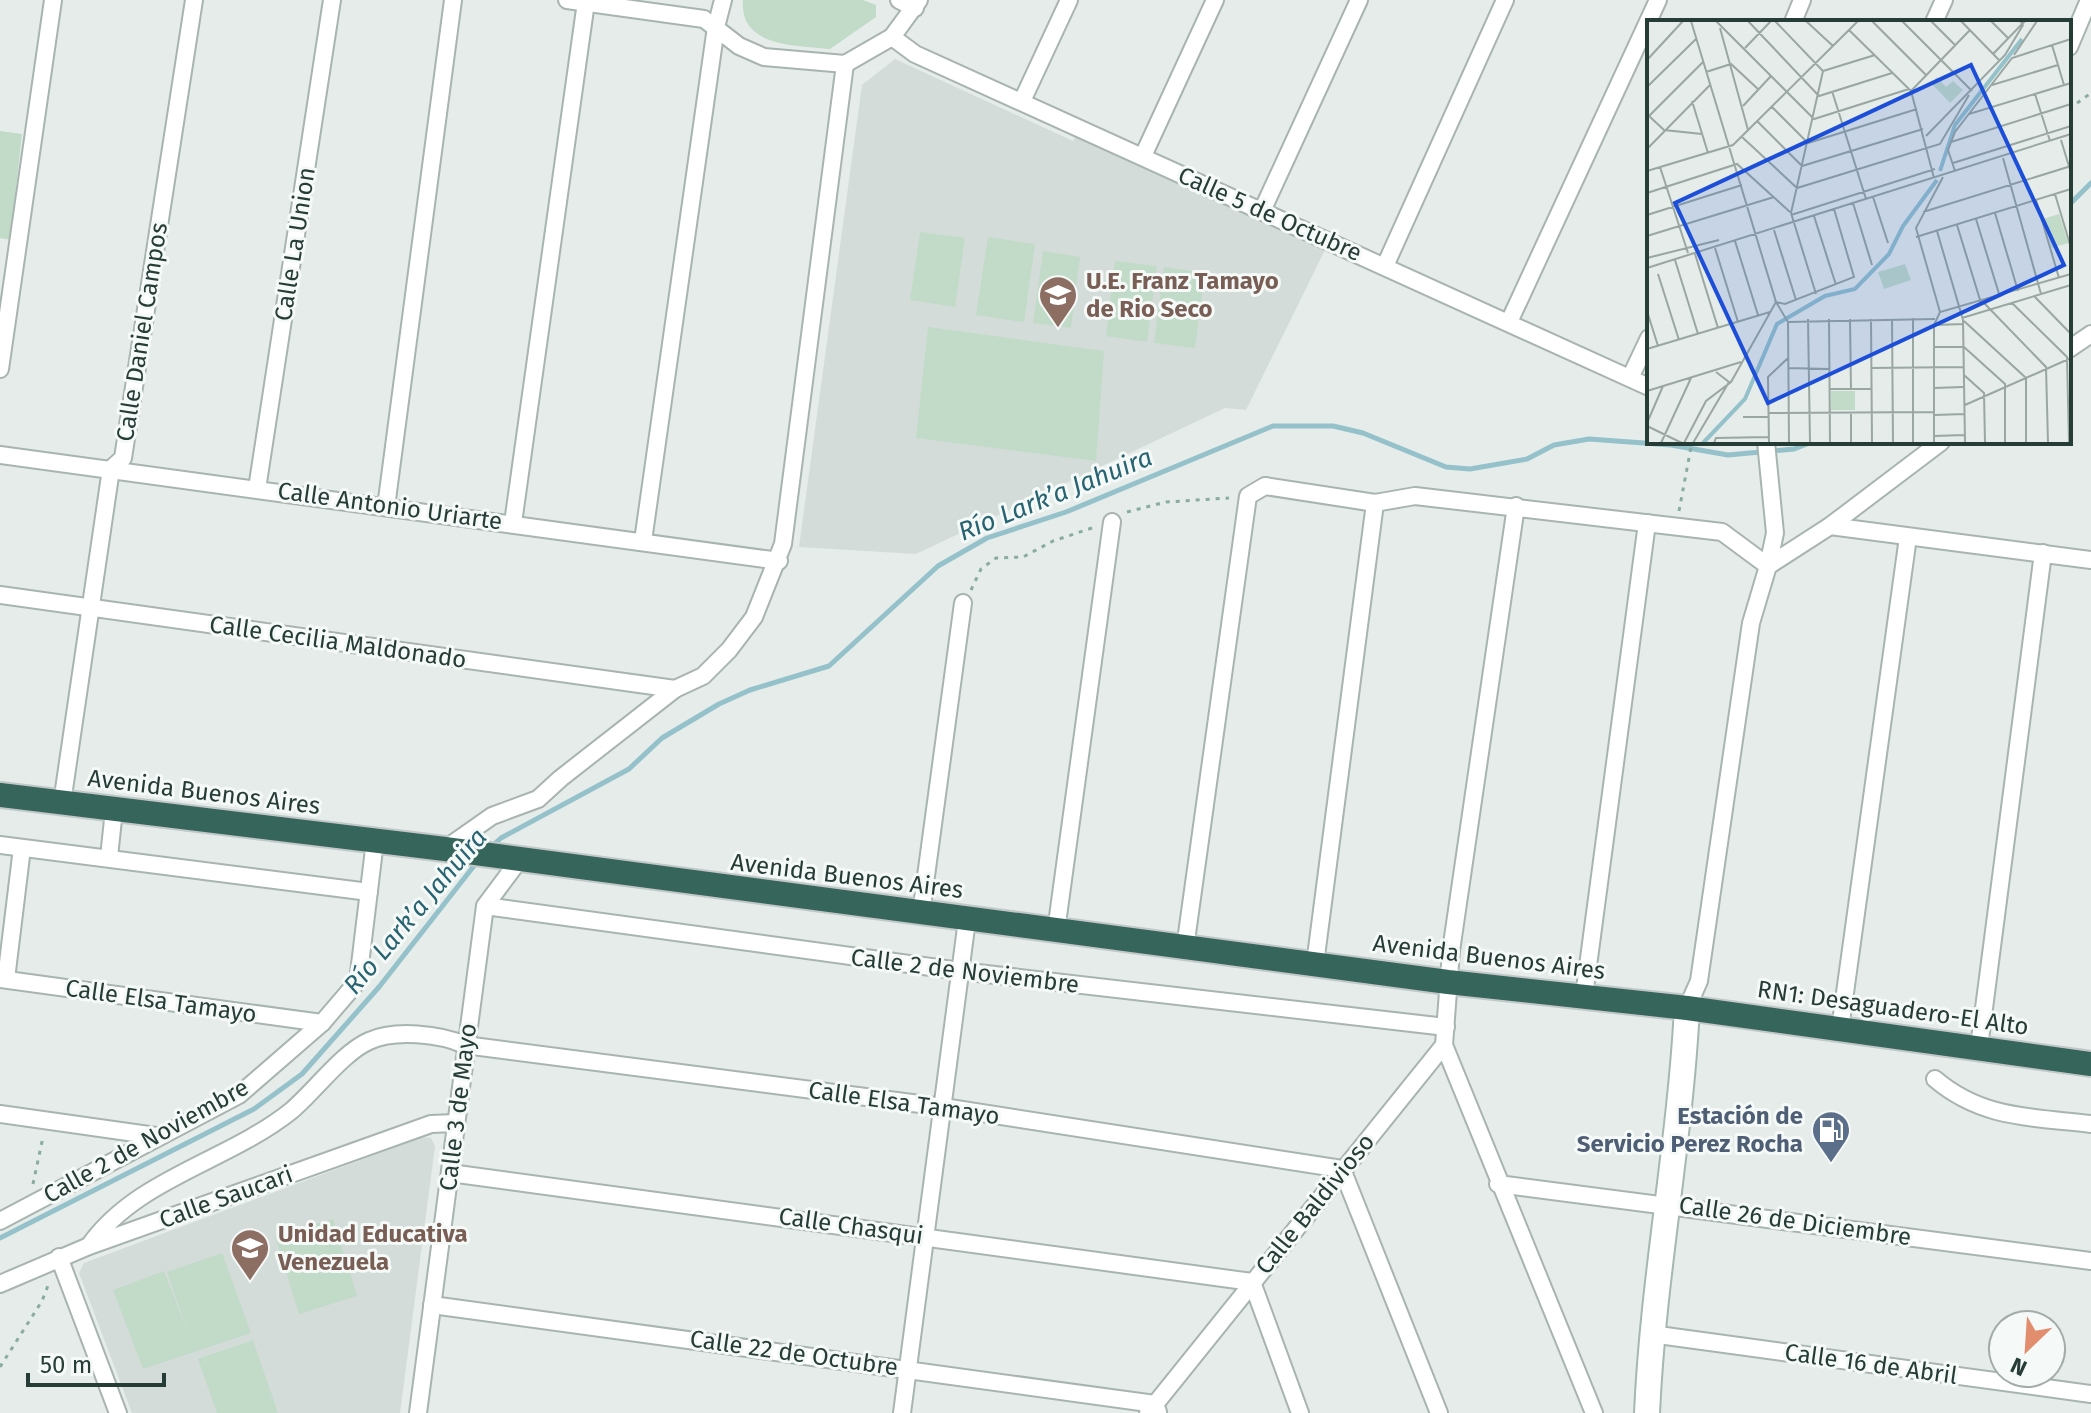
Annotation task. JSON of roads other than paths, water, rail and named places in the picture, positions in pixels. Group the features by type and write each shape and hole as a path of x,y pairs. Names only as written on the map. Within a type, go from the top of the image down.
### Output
{"highway":[{"name":"Avenida Buenos Aires","path":"0,795 512,858 1448,982 1687,1008"},
{"name":"RN1: Desaguadero-El Alto","path":"1687,1008 2091,1064"}],"street":[{"path":"0,369 53,0"},
{"name":"Calle Daniel Campos","path":"62,803 111,469 123,458 194,0"},
{"name":"Calle La Union","path":"257,489 332,0"},
{"path":"386,507 453,0"},
{"path":"567,0 704,19 739,46 764,57 845,64 892,37 917,4 899,0"},
{"path":"643,541 716,27 723,0"},
{"path":"1022,101 1069,0"},
{"path":"1143,156 1215,0"},
{"path":"1262,211 1359,0"},
{"path":"1385,266 1505,0"},
{"path":"1651,20 1658,0"},
{"path":"1794,20 1802,0"},
{"path":"1935,20 1944,0"},
{"path":"2071,42 2089,0"},
{"path":"513,523 586,2"},
{"path":"1509,322 1646,36"},
{"name":"Calle 5 de Octubre","path":"892,37 915,54 1647,386"},
{"path":"457,851 492,816 549,792 561,778 675,689 703,676 729,650 754,617 779,561 845,64"},
{"path":"2071,348 2091,334"},
{"path":"1630,378 1647,342"},
{"path":"1647,1413 1651,1334 1683,1092 1687,1008 1699,981 1751,623 1775,533 1766,444"},
{"path":"1768,566 1830,526 1938,444"},
{"name":"Calle Antonio Uriarte","path":"0,455 779,561"},
{"path":"1185,948 1248,496 1265,486 1375,503 1415,496 1722,532 1768,566"},
{"path":"1315,964 1375,503"},
{"path":"1516,506 1448,982 1444,1045 1498,1184 1594,1413"},
{"path":"1056,931 1112,522"},
{"path":"1584,996 1647,523"},
{"path":"1830,526 2091,560"},
{"path":"1840,1029 1908,537"},
{"path":"1979,1047 2043,553"},
{"name":"Calle Cecilia Maldonado","path":"0,595 675,689"},
{"path":"921,913 963,603"},
{"path":"109,857 114,810"},
{"name":"Calle 2 de Noviembre","path":"0,1221 156,1136 239,1095 322,1023 358,981 375,841"},
{"path":"0,845 369,892"},
{"path":"3,979 22,848"},
{"name":"Calle 3 de Mayo","path":"418,1413 485,906 512,858"},
{"name":"Calle 2 de Noviembre","path":"485,906 960,971 1446,1027"},
{"path":"902,1413 967,920"},
{"name":"Calle Elsa Tamayo","path":"3,979 322,1023"},
{"name":"Calle Elsa Tamayo","path":"89,1246 108,1219 128,1204 264,1129 291,1111 368,1041 389,1036 447,1037 465,1045 943,1107 1342,1169"},
{"name":"Calle Baldivioso","path":"1154,1410 1252,1282 1444,1045"},
{"path":"1935,1079 1956,1097 1987,1111 2091,1124"},
{"path":"0,1114 156,1136"},
{"name":"Calle Saucari","path":"0,1284 59,1257 431,1124 455,1123"},
{"path":"1342,1169 1439,1413"},
{"name":"Calle Chasqui","path":"450,1173 1252,1282"},
{"name":"Calle 26 de Diciembre","path":"1498,1184 2091,1261"},
{"path":"59,1257 118,1413"},
{"path":"1252,1282 1300,1413"},
{"name":"Calle 22 de Octubre","path":"432,1305 908,1368 1154,1410"},
{"name":"Calle 16 de Abril","path":"1651,1334 2091,1394"}],"waterway":[{"name":"Río Lark’a Jahuira","path":"2071,203 2091,183"},
{"name":"Río Lark’a Jahuira","path":"492,846 501,838 629,769 662,738 719,704 750,690 829,666 938,566 987,538 1066,512 1273,426 1333,426 1363,433 1446,467 1470,469 1527,459 1554,445 1589,439 1647,443"},
{"name":"Río Lark’a Jahuira","path":"1657,444 1728,455 1794,449 1807,444"},
{"name":"Río Lark’a Jahuira","path":"0,1238 254,1109 302,1074 379,987 477,862"}],"place":[{"name":"U.E. Franz Tamayo de Rio Seco","path":"1058,329"},
{"name":"Estación de Servicio Perez Rocha","path":"1831,1164"},
{"name":"Unidad Educativa Venezuela","path":"250,1282"}]}
